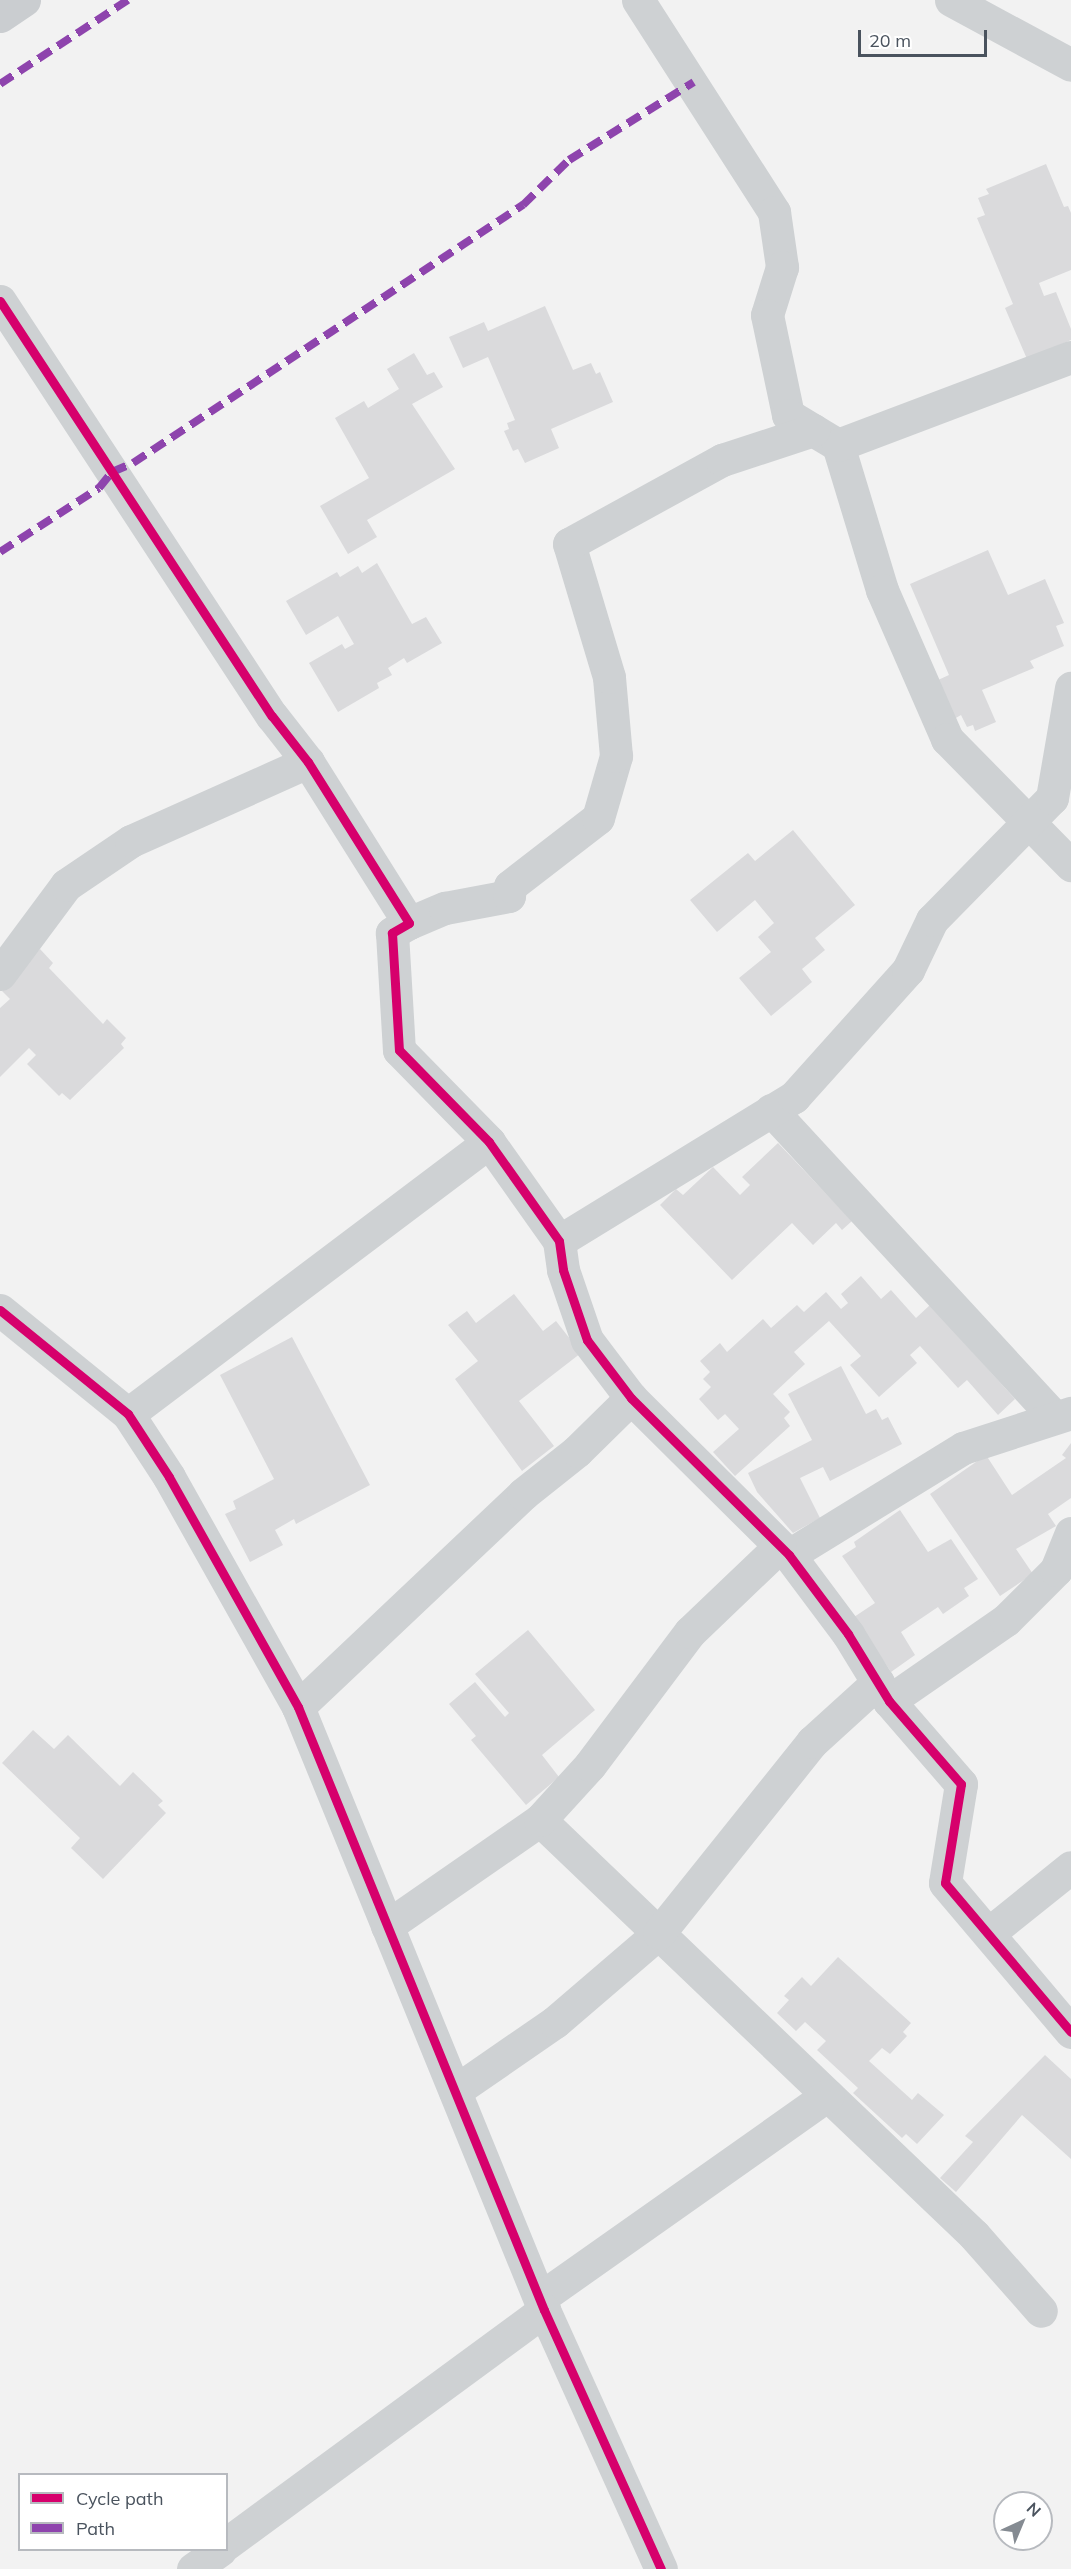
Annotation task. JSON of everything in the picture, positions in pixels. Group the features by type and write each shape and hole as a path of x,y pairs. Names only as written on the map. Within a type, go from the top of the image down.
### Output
{"main road":[{"path":"0,16 24,0"}],"street":[{"path":"638,0 774,212 782,267 767,315 788,415 826,438 882,590 947,739 1071,865"},
{"path":"951,0 1071,65"},
{"path":"0,301 272,716 308,762 409,923"},
{"path":"1071,357 826,438 722,460 569,544 609,677 616,756 598,818 510,886 509,896 445,908 392,933 399,1050 489,1142 559,1241 563,1270 587,1340 631,1398 785,1550 848,1634 883,1691 961,1784 945,1883 1071,2032"},
{"path":"559,1241 794,1097 908,970 932,920 1029,821 1062,792 1071,688"},
{"path":"0,974 66,885 131,840 308,762"},
{"path":"387,1926 540,1820 590,1765 690,1632 785,1550 963,1448 1062,1415 771,1110"},
{"path":"128,1414 489,1142"},
{"path":"0,1310 128,1414 169,1477 298,1707 542,2304 661,2569"},
{"path":"298,1707 523,1494 577,1451 631,1398"},
{"path":"455,2091 555,2022 659,1934 812,1742 883,1691 1006,1620 1056,1570 1071,1533"},
{"path":"540,1820 974,2235 1041,2312"},
{"path":"989,1933 1071,1868"},
{"path":"228,2542 542,2304 828,2095"},
{"path":"193,2569 219,2551"}],"building":[{"path":"1046,164 1064,207 1068,206 1071,213 1071,270 1039,283 1044,296 1056,292 1071,329 1071,340 1027,359 1005,308 1013,304 977,218 985,215 978,198 989,194 986,189"},
{"path":"545,306 573,370 591,363 596,374 600,372 613,402 551,429 559,448 525,463 518,449 513,451 504,431 509,429 507,423 515,420 488,357 463,368 449,337 484,322 488,331"},
{"path":"414,353 427,375 434,372 443,387 412,404 455,469 367,520 377,537 348,554 320,506 369,478 335,418 364,401 368,408 399,389 387,369"},
{"path":"988,550 1008,595 1045,579 1064,623 1056,626 1064,646 1030,661 1034,668 982,690 996,722 975,731 973,725 967,727 961,715 954,719 938,680 949,675 910,584"},
{"path":"377,563 412,624 426,617 442,643 407,663 404,658 388,668 392,675 377,683 379,688 338,712 309,663 342,644 345,649 354,644 338,616 306,635 286,601 337,572 340,577 358,566 362,573"},
{"path":"793,830 855,905 815,938 825,950 802,969 812,982 771,1016 739,978 771,952 758,937 774,923 755,900 717,932 690,900 748,853 755,861"},
{"path":"40,949 53,963 49,968 103,1024 107,1019 126,1038 121,1044 124,1048 70,1100 62,1093 59,1096 27,1064 36,1055 29,1048 0,1077 0,1008 10,999 2,991 16,978 12,975"},
{"path":"778,1143 852,1221 842,1230 836,1223 813,1245 792,1223 732,1280 660,1205 676,1189 683,1195 713,1167 740,1195 750,1185 742,1177"},
{"path":"861,1276 881,1299 891,1290 916,1318 930,1305 1015,1399 998,1415 967,1380 958,1388 920,1346 910,1355 917,1363 879,1397 850,1365 861,1356 829,1321 794,1352 805,1364 773,1394 790,1412 784,1418 790,1426 735,1476 713,1452 739,1429 725,1414 718,1420 699,1399 711,1387 703,1379 710,1372 700,1361 720,1343 727,1352 763,1319 771,1328 797,1305 804,1312 826,1292 841,1309 848,1303 841,1294"},
{"path":"514,1294 543,1331 556,1321 581,1353 519,1401 554,1446 522,1471 455,1379 478,1361 448,1325 467,1311 476,1323"},
{"path":"292,1337 370,1485 296,1524 294,1519 275,1530 283,1545 250,1562 225,1514 236,1509 233,1501 274,1479 220,1375"},
{"path":"841,1366 866,1414 876,1409 882,1420 888,1417 902,1444 830,1481 823,1467 800,1478 820,1518 793,1533 757,1492 748,1473 812,1440 788,1394"},
{"path":"1071,1443 1071,1498 1048,1514 1056,1526 1016,1549 1033,1574 1000,1596 930,1494 986,1455 1012,1495 1066,1458 1062,1455"},
{"path":"900,1510 928,1552 951,1539 978,1579 964,1588 969,1596 943,1614 938,1607 901,1632 915,1655 891,1672 854,1617 875,1603 842,1556 856,1547 854,1542"},
{"path":"528,1630 595,1710 542,1755 559,1777 526,1805 471,1740 476,1736 449,1704 475,1682 505,1717 509,1713 475,1674"},
{"path":"33,1730 54,1749 68,1735 120,1786 133,1772 163,1801 158,1805 166,1813 103,1879 71,1848 80,1838 2,1763"},
{"path":"838,1957 911,2023 903,2032 907,2036 890,2054 882,2048 869,2061 912,2100 918,2093 944,2115 917,2144 906,2134 902,2138 853,2093 858,2088 817,2050 826,2041 805,2022 796,2031 777,2013 789,2000 784,1996 802,1977 811,1986"},
{"path":"1045,2055 1071,2079 1071,2159 1022,2115 956,2192 940,2178 973,2142 965,2136"}],"marked path":[{"path":"0,84 128,0"},
{"path":"0,552 99,488 112,472 133,463 523,205 569,160 694,82"}],"cycle path":[{"path":"0,301 272,716 308,762 409,923 392,933 399,1050 489,1142 559,1241 563,1270 587,1340 631,1398 789,1555 848,1634 889,1701 961,1784 945,1883 1071,2032"},
{"path":"0,1310 128,1414 169,1477 298,1707 544,2310 661,2569"}]}
